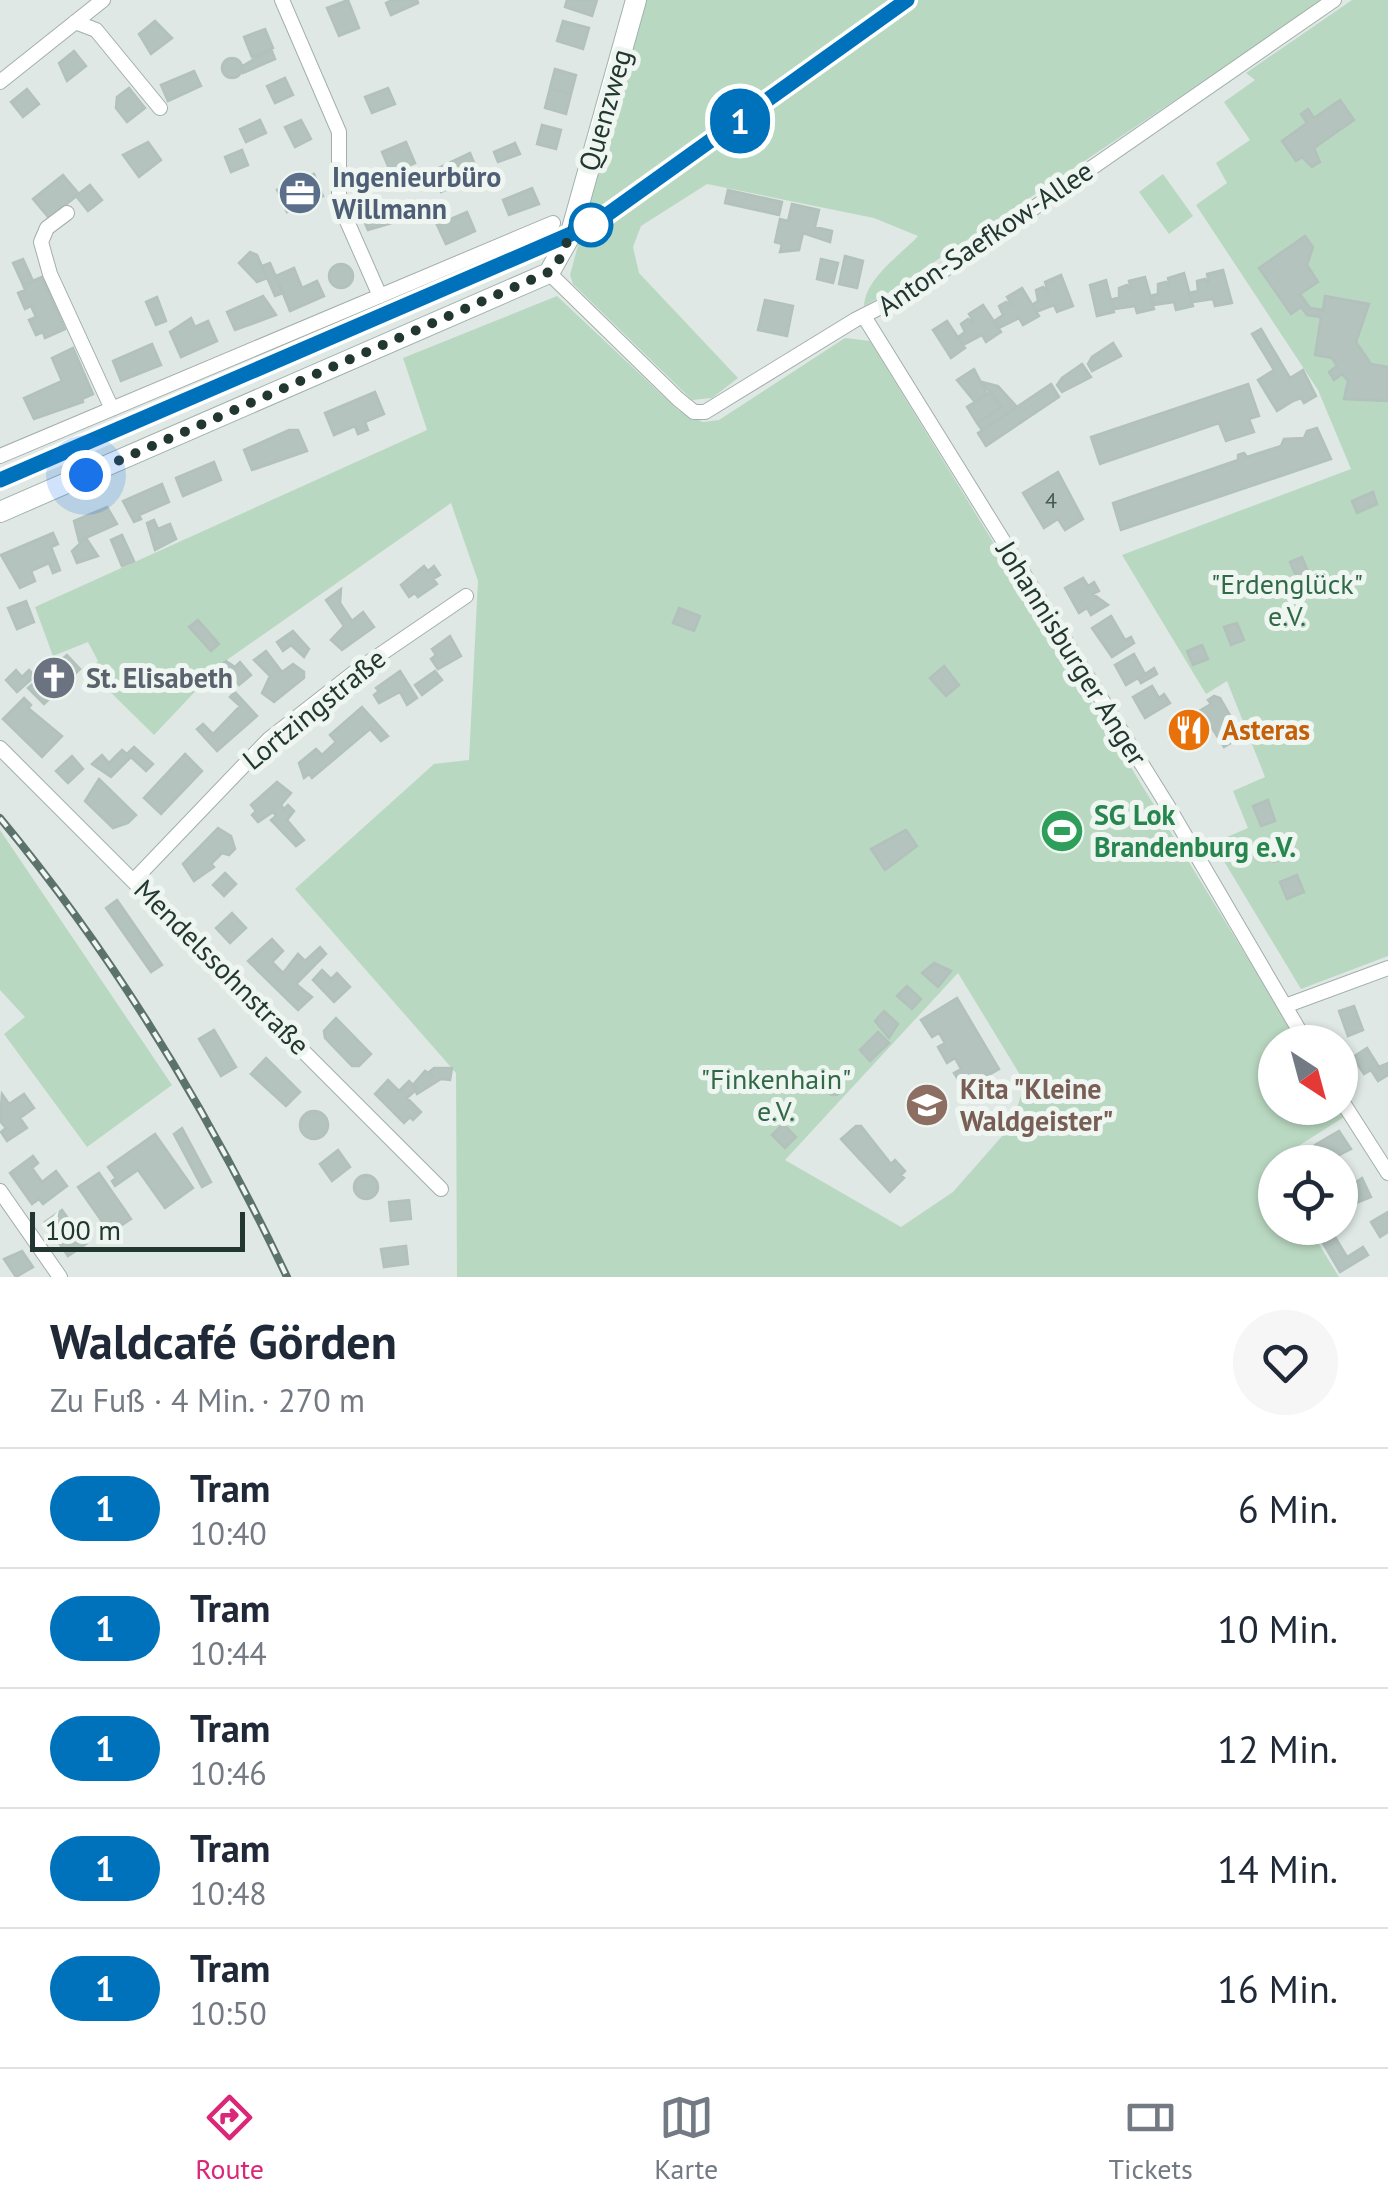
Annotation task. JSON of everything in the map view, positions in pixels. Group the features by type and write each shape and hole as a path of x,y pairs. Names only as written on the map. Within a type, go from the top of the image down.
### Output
{"street":[{"path":"0,82 103,0"},
{"path":"282,0 339,132 339,203 380,296"},
{"name":"Quenzweg","path":"549,272 570,236 636,0"},
{"name":"Anton-Saefkow-Allee","path":"549,272 694,412 722,403 964,258 1334,0"},
{"path":"75,22 96,30 160,108"},
{"path":"68,213 47,228 41,242 50,274 112,409"},
{"path":"0,456 554,222"},
{"path":"0,512 549,272"},
{"name":"Johannisburger Anger","path":"865,318 1174,816 1296,1025"},
{"name":"Lortzingstraße","path":"134,880 269,739 356,671 466,596"},
{"name":"Mendelssohnstraße","path":"0,748 441,1189"},
{"path":"1285,1006 1388,968"},
{"path":"1358,1125 1388,1172"},
{"path":"0,1191 60,1277"}],"green space":[{"path":"644,0 1324,0 864,306 877,276 918,236 874,218 707,184 641,226 633,247 639,273 738,378 712,398 692,400 573,284 570,275"},
{"name":"\"Erdenglück\" e.V.","path":"1352,0 1388,0 1388,956 1301,989 1213,843 1248,828 1233,791 1265,777 1227,681 1206,694 1122,555 1351,469 1318,390 1196,205 1227,183 1216,163 1250,140 1224,102 1255,80 1246,73"},
{"path":"1163,174 1193,216 1169,234 1139,192"},
{"name":"\"Finkenhain\" e.V.","path":"557,296 678,410 703,422 719,420 845,338 870,341 1289,1025 1258,1025 1258,1125 1331,1125 1300,1145 1258,1145 1258,1245 1319,1245 1339,1277 457,1277 456,1073 295,889 434,764 469,760 478,581 451,503 221,664 154,735 89,671 98,661 88,642 53,656 35,607 427,430 403,358","holes":["958,973 1025,1083 1011,1126 953,1192 901,1227 785,1160"]},
{"path":"0,830 172,1085 87,1147 4,1034 25,1017 0,990"}],"building":[{"path":"348,0 359,28 339,36 327,8"},
{"path":"567,0 597,0 592,16 565,7"},
{"path":"386,3 418,3 391,15"},
{"path":"155,21 172,38 151,54 139,34"},
{"path":"563,21 589,28 583,49 557,41"},
{"path":"265,29 273,48 252,57 244,37"},
{"path":"271,49 275,59 243,73 241,67"},
{"path":"74,51 86,66 67,81 59,63"},
{"path":"228,58 236,58 242,68 236,78 228,78 222,72 222,64"},
{"path":"555,69 576,75 571,94 550,88"},
{"path":"194,71 201,86 168,101 161,85"},
{"path":"285,78 293,95 275,103 267,86"},
{"path":"129,88 145,108 127,122 116,108 117,97"},
{"path":"388,88 395,104 372,113 365,97"},
{"path":"550,88 571,94 566,114 545,108"},
{"path":"27,89 39,104 23,117 11,102"},
{"path":"1340,100 1354,120 1314,148 1320,162 1312,167 1302,157 1296,161 1282,141 1307,123 1301,114 1308,109 1314,118"},
{"path":"260,120 266,133 246,142 240,129"},
{"path":"301,120 311,139 295,147 285,127"},
{"path":"542,125 561,130 556,149 537,144"},
{"path":"148,142 161,160 139,177 123,155"},
{"path":"406,142 415,163 391,173 382,152"},
{"path":"515,143 520,154 498,162 494,152"},
{"path":"242,150 248,165 231,172 225,157"},
{"path":"470,153 475,165 437,182 432,171"},
{"path":"463,170 467,180 441,192 437,182"},
{"name":"Ingenieurbüro Willmann","path":"314,174 323,196 287,212 277,190"},
{"path":"63,175 79,194 49,218 33,199"},
{"path":"90,185 102,200 88,211 76,196"},
{"path":"532,188 539,204 509,215 503,200"},
{"path":"728,190 782,202 779,215 725,203"},
{"path":"383,202 392,223 368,230 360,212"},
{"path":"792,204 819,210 815,227 832,231 830,242 803,233 799,250 780,252 782,244 775,242 780,219 788,221"},
{"path":"467,212 475,231 446,244 437,225"},
{"path":"1305,236 1313,247 1307,265 1318,282 1300,294 1310,308 1323,310 1325,296 1369,304 1356,342 1371,364 1388,367 1388,401 1344,399 1348,381 1342,374 1334,380 1329,372 1337,366 1332,358 1315,355 1321,317 1307,315 1301,307 1291,314 1259,268"},
{"path":"250,252 257,255 267,278 257,282 239,263"},
{"path":"845,256 863,261 857,288 839,284"},
{"path":"23,259 33,281 23,285 13,263"},
{"path":"821,259 838,263 833,283 817,279"},
{"path":"270,263 283,293 275,296 262,266"},
{"path":"341,264 353,276 341,288 329,276"},
{"path":"294,268 302,288 317,281 324,296 290,311 276,276"},
{"path":"1223,270 1232,303 1215,306 1213,299 1192,302 1189,293 1198,291 1197,281 1205,279 1209,284 1207,274"},
{"path":"1184,273 1193,306 1176,310 1174,302 1153,305 1150,296 1158,294 1158,284 1166,282 1170,287 1168,278"},
{"path":"1061,275 1073,306 1057,312 1054,305 1036,312 1032,305 1038,301 1036,290 1043,287 1048,291 1045,282"},
{"path":"42,277 65,329 45,338 43,332 36,335 29,320 36,317 31,306 25,309 18,293 25,290 23,285"},
{"path":"1145,277 1154,309 1137,313 1135,306 1114,309 1111,300 1119,297 1119,288 1127,285 1131,290 1129,281"},
{"path":"1106,280 1114,312 1097,316 1090,285"},
{"path":"1022,288 1039,316 1023,325 1019,318 999,328 994,321 1003,315 999,306 1006,302 1012,305 1007,297"},
{"path":"263,296 276,315 235,330 227,312"},
{"path":"157,297 166,321 156,325 146,302"},
{"path":"765,300 793,306 787,336 758,330"},
{"path":"983,305 1001,332 986,342 982,335 963,345 958,337 965,332 961,324 968,319 974,323 969,314"},
{"path":"191,318 195,327 208,321 217,341 181,357 170,332"},
{"path":"947,321 965,348 951,358 933,330"},
{"path":"1261,329 1290,378 1303,370 1316,396 1304,403 1301,398 1293,401 1277,411 1258,380 1274,370 1252,334"},
{"path":"1113,343 1121,356 1092,371 1088,364 1092,357"},
{"path":"152,344 161,365 121,381 113,361"},
{"path":"73,348 93,394 83,402 34,419 24,398 62,381 52,358"},
{"path":"1082,364 1091,377 1062,392 1057,385 1062,378"},
{"path":"974,369 987,394 975,402 957,380"},
{"path":"982,382 998,386 1017,407 982,430 977,423 1001,407"},
{"path":"1051,384 1059,397 986,446 978,433"},
{"path":"1248,384 1259,416 1249,419 1254,432 1226,441 1219,423 1100,464 1091,437"},
{"path":"375,392 384,414 365,422 368,430 358,434 355,426 334,435 325,413"},
{"path":"991,392 1001,407 977,423 967,407"},
{"path":"1317,428 1331,459 1121,530 1113,503 1238,460 1238,455 1244,453 1247,457 1281,446 1284,439 1304,438 1307,431"},
{"path":"289,430 298,430 307,451 252,470 244,450"},
{"path":"214,462 221,480 183,496 176,478"},
{"path":"1058,472 1083,519 1065,530 1058,519 1044,528 1023,493"},
{"path":"162,484 169,502 139,515 141,519 134,522 123,501"},
{"path":"1373,492 1377,504 1357,513 1352,501"},
{"path":"107,507 117,524 79,541 74,521"},
{"path":"154,520 158,529 170,524 176,539 155,550 147,523"},
{"path":"53,533 58,544 51,547 60,570 53,573 49,563 31,571 35,581 20,588 1,555"},
{"path":"122,535 134,561 122,566 111,540"},
{"path":"86,538 98,556 77,563 72,551"},
{"path":"1302,557 1310,576 1298,581 1290,562"},
{"path":"424,566 428,571 434,566 440,575 433,579 437,584 418,597 415,593 409,597 401,585"},
{"path":"1083,578 1088,586 1094,582 1099,591 1093,594 1108,605 1091,615 1087,608 1079,613 1065,588"},
{"path":"341,589 340,603 352,621 363,612 374,627 342,650 331,640 344,626 326,600"},
{"path":"26,601 34,622 17,629 8,608"},
{"path":"679,608 700,616 694,631 673,623"},
{"path":"1111,616 1125,640 1131,637 1134,643 1112,657 1092,628"},
{"path":"198,620 219,644 211,651 189,627"},
{"path":"1237,623 1244,640 1231,645 1224,627"},
{"path":"293,631 309,649 304,657 291,645 283,651 277,642"},
{"path":"450,636 461,656 438,669 431,659 436,655 432,649"},
{"path":"1202,645 1208,659 1193,665 1187,651"},
{"path":"266,651 282,672 293,664 304,672 304,678 274,702 262,693 270,676 254,660"},
{"path":"1134,654 1145,674 1154,668 1157,674 1141,683 1138,678 1126,685 1115,665"},
{"name":"St. Elisabeth","path":"67,655 80,669 44,704 28,688"},
{"path":"226,661 235,667 240,662 251,675 239,685 221,665"},
{"path":"944,666 959,685 946,696 930,678"},
{"path":"16,670 22,677 29,670 35,676 17,692 6,680"},
{"path":"400,671 417,698 407,705 400,692 379,703 374,695 379,691 376,688"},
{"path":"435,671 442,680 422,695 415,685"},
{"path":"1152,686 1159,698 1164,694 1170,703 1145,718 1133,697"},
{"path":"235,692 257,716 217,751 197,729 203,724 213,734 240,706 230,697"},
{"path":"24,698 31,705 28,708 62,736 42,757 3,719"},
{"path":"1220,698 1242,736 1224,747 1212,728 1185,745 1174,726 1211,704 1208,700"},
{"path":"362,707 388,736 381,741 370,729 312,778 309,774 304,778 299,763 316,749 322,755 336,742 330,735"},
{"path":"134,747 153,764 146,771 131,757 111,777 92,764 102,755 109,763 122,750 127,754"},
{"path":"185,754 202,771 161,814 144,798"},
{"path":"72,756 83,769 68,783 56,771"},
{"path":"99,779 136,815 128,823 113,828 85,801"},
{"path":"277,782 291,793 281,805 294,811 287,820 304,840 296,846 271,820 276,816 273,812 258,822 252,815 256,811 251,805"},
{"path":"1268,800 1275,821 1261,826 1253,806"},
{"path":"218,828 231,836 235,849 229,855 222,853 211,864 214,867 194,881 183,864"},
{"path":"906,830 917,846 885,870 871,849"},
{"path":"1282,839 1289,856 1274,862 1267,845"},
{"path":"225,873 236,884 224,896 213,885"},
{"path":"1297,875 1304,892 1287,899 1280,882"},
{"path":"117,900 162,965 151,972 106,908"},
{"path":"232,913 246,928 230,943 216,928"},
{"path":"272,939 283,951 272,962 283,973 298,954 305,961 320,947 326,954 296,984 312,997 298,1010 248,961"},
{"path":"934,963 951,971 938,987 922,973"},
{"path":"322,970 331,979 337,973 350,987 334,1002 313,980"},
{"path":"907,986 921,999 912,1009 897,996"},
{"path":"957,998 999,1069 964,1089 954,1073 961,1069 955,1058 947,1063 938,1047 945,1043 939,1033 932,1037 921,1020"},
{"path":"1354,1006 1363,1030 1358,1032 1358,1025 1344,1025 1339,1011"},
{"path":"884,1011 898,1024 889,1038 875,1021"},
{"path":"336,1018 371,1054 359,1066 352,1066 325,1038 324,1031"},
{"path":"214,1030 236,1067 221,1076 199,1039"},
{"path":"878,1032 889,1043 870,1061 860,1050"},
{"path":"1367,1048 1379,1067 1388,1063 1388,1075 1378,1081 1371,1070 1364,1074 1358,1065 1358,1054"},
{"path":"266,1058 300,1092 286,1106 251,1074"},
{"path":"434,1068 452,1068 450,1080 441,1079 417,1094 413,1085 425,1071 433,1076 429,1072"},
{"path":"834,1077 843,1086 834,1095 825,1086"},
{"path":"388,1080 399,1091 409,1081 417,1089 407,1098 421,1112 413,1120 410,1117 404,1123 375,1094"},
{"path":"2,1094 9,1104 24,1094 34,1108 20,1118 27,1128 7,1141 1,1132 6,1128 0,1121"},
{"path":"314,1111 324,1115 328,1125 324,1135 314,1139 304,1135 300,1125 304,1115"},
{"path":"783,1124 796,1137 785,1148 772,1135"},
{"path":"861,1126 891,1164 895,1160 905,1171 901,1175 904,1178 890,1192 841,1139"},
{"path":"182,1128 211,1182 202,1187 174,1134"},
{"path":"1339,1131 1348,1145 1315,1145"},
{"path":"155,1134 193,1188 165,1208 138,1170 115,1186 112,1181 116,1178 108,1167"},
{"path":"338,1150 350,1167 332,1181 320,1164"},
{"path":"33,1156 38,1163 32,1168 42,1182 56,1171 67,1186 43,1204 39,1199 32,1204 10,1173"},
{"path":"99,1173 131,1219 110,1233 78,1187"},
{"path":"366,1175 375,1178 375,1196 366,1199 357,1196 354,1187 357,1178"},
{"path":"1362,1178 1371,1197 1358,1202 1358,1181"},
{"path":"409,1200 411,1219 391,1221 389,1202"},
{"path":"62,1210 86,1244 68,1256 45,1222"},
{"path":"1388,1212 1388,1232 1380,1237 1371,1222"},
{"path":"1324,1245 1340,1245 1347,1257 1363,1247 1368,1255 1340,1272"},
{"path":"406,1246 408,1264 384,1267 381,1249"},
{"path":"22,1251 33,1267 16,1277 4,1259"}],"tram line":[{"path":"0,480 594,224 907,0"},
{"name":"1","path":"0,480 594,224 907,0"}],"railway":[{"path":"0,818 83,925 158,1039 226,1156 287,1277"}],"place":[{"name":"Ingenieurbüro Willmann","path":"300,193"},
{"name":"St. Elisabeth","path":"54,678"},
{"name":"Asteras","path":"1189,730"},
{"name":"SG Lok Brandenburg e.V.","path":"1062,831"},
{"name":"Kita \"Kleine Waldgeister\"","path":"927,1105"}],"route":[{"path":"86,475 549,272 562,256 572,227 591,225"}]}
